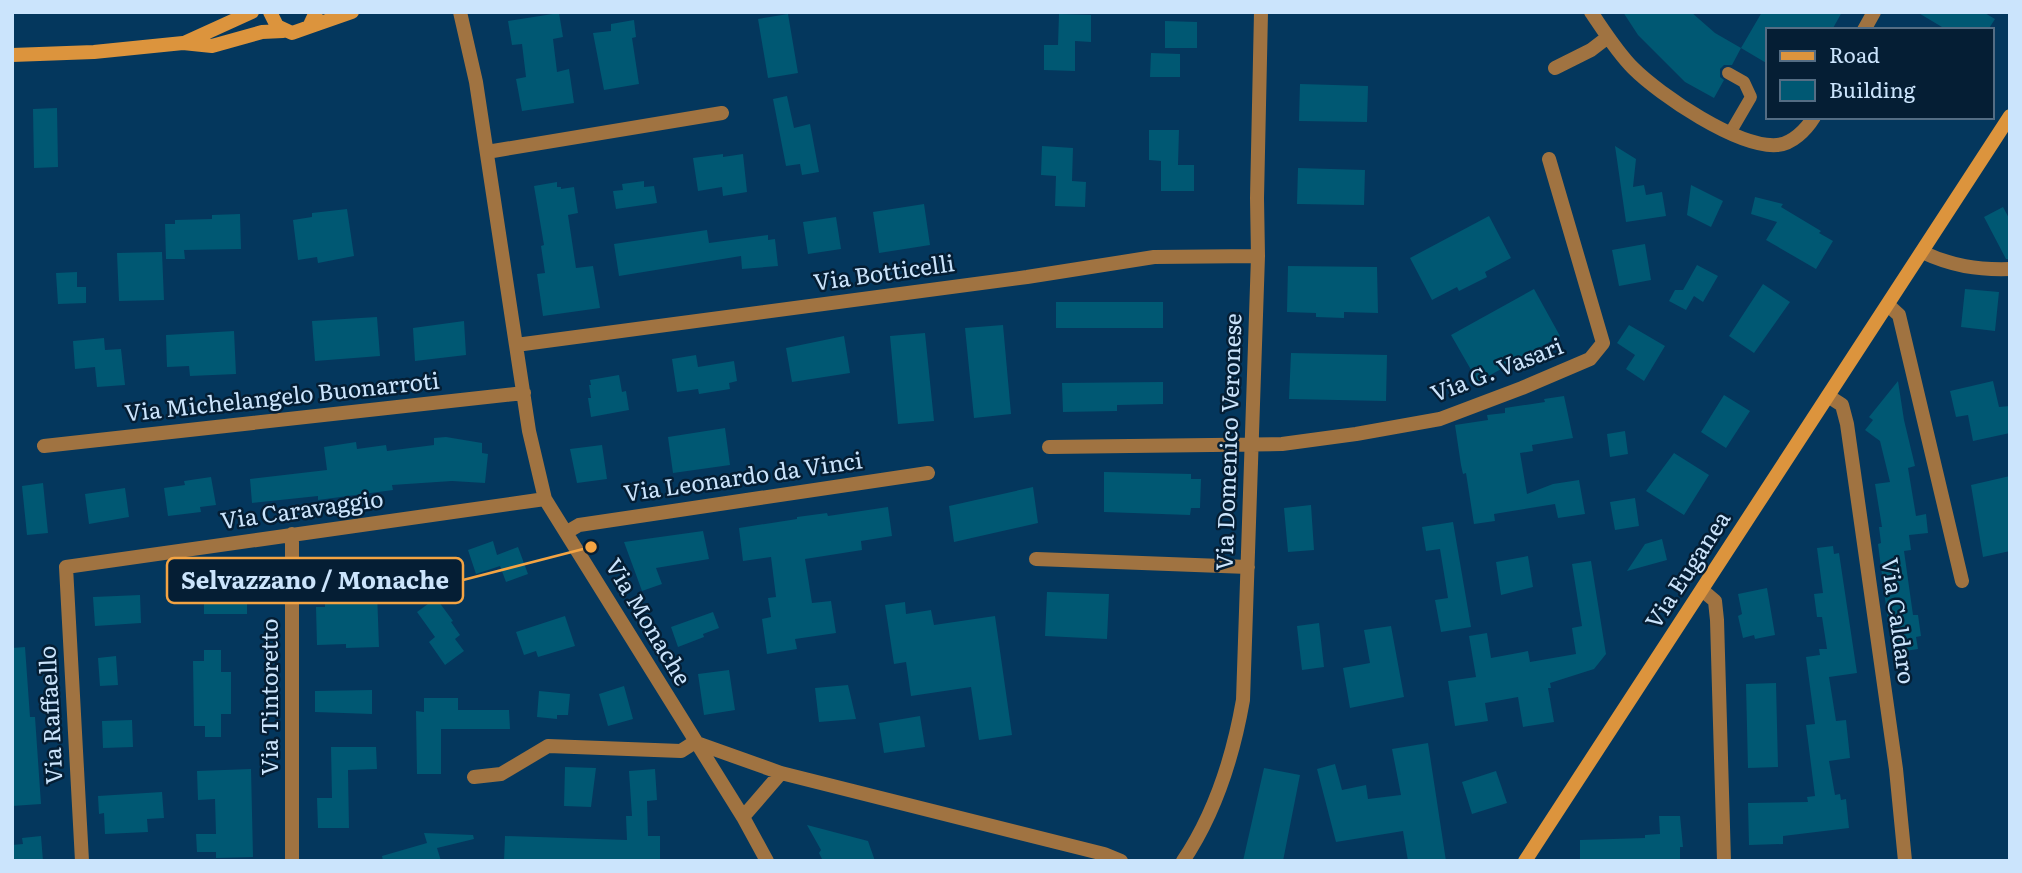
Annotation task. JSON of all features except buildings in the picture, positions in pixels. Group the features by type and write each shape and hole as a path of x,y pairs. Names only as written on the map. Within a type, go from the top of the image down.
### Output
{"street":[{"path":"183,43 252,12"},
{"path":"270,12 272,20 283,31"},
{"path":"309,27 316,12"},
{"path":"12,55 94,52 183,43 212,46 262,32 292,33 352,12"},
{"name":"Via Monache","path":"460,12 476,82 529,431 545,499 743,817 767,861"},
{"name":"Via Domenico Veronese","path":"1183,861 1219,795 1238,729 1243,699 1258,256 1261,12"},
{"path":"1591,12 1633,67 1655,86 1709,123 1758,143 1777,145 1791,142 1812,119"},
{"path":"1865,28 1874,12"},
{"path":"1555,68 1591,50 1608,37"},
{"path":"487,152 722,113"},
{"name":"Via Euganea","path":"1525,861 2010,116"},
{"name":"Via G. Vasari","path":"1252,444 1282,444 1440,419 1590,359 1603,342 1549,159"},
{"path":"1922,252 1947,263 1986,270 2010,269"},
{"name":"Via Botticelli","path":"516,345 1027,277 1154,257 1258,256"},
{"path":"1888,305 1899,315 1962,581"},
{"name":"Via Michelangelo Buonarroti","path":"44,446 524,393"},
{"name":"Via Caldaro","path":"1828,396 1843,405 1847,424 1896,769 1905,861"},
{"path":"1049,447 1252,444"},
{"name":"Via Leonardo da Vinci","path":"567,532 579,524 928,473"},
{"name":"Via Caravaggio","path":"66,567 545,499"},
{"name":"Via Tintoretto","path":"292,534 292,861"},
{"path":"1036,559 1248,568"},
{"name":"Via Raffaello","path":"66,567 82,861"},
{"path":"1702,590 1715,601 1717,620 1724,861"},
{"path":"474,777 501,774 548,746 681,751 695,742 781,773 1104,854 1121,861"},
{"path":"743,817 781,773"}],"lane":[{"path":"1728,73 1744,82 1751,97 1730,133"}],"place":[{"name":"Selvazzano / Monache","path":"591,547"}]}
